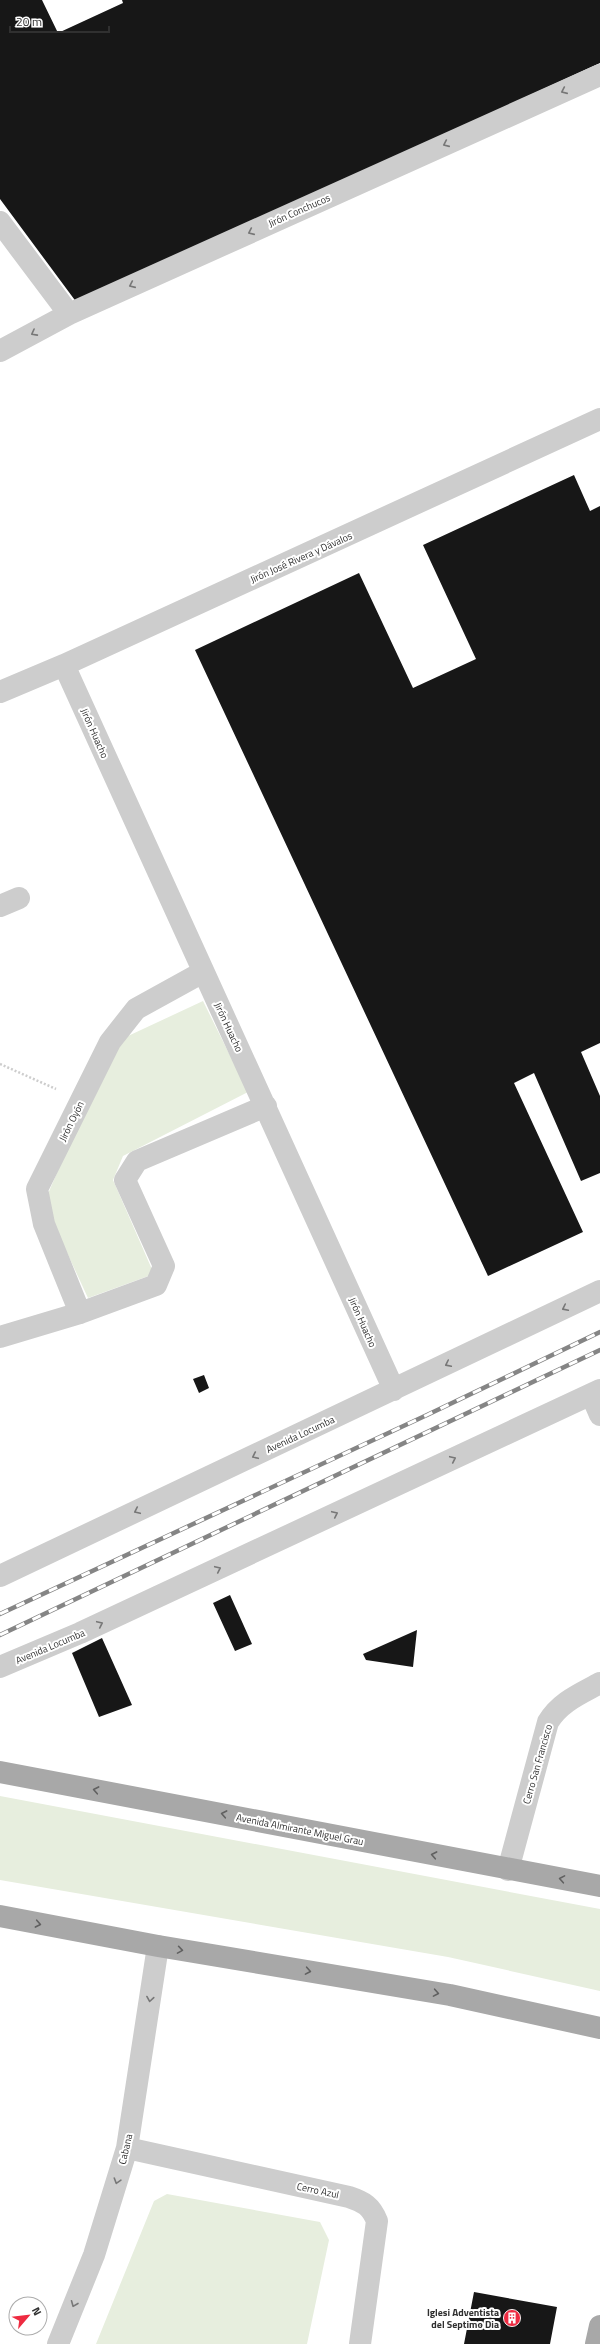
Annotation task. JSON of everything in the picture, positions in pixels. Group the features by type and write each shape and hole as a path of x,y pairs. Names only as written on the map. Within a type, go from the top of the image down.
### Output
{"main road":[{"name":"Avenida Almirante Miguel Grau","path":"0,1772 508,1870 600,1886"},
{"path":"0,1916 158,1946 450,1995 600,2028"},
{"path":"596,2344 600,2326"}],"street":[{"name":"Jirón Conchucos","path":"0,351 69,314 600,75"},
{"path":"0,222 69,314"},
{"name":"Jirón José Rivera y Dávalos","path":"0,692 64,665 600,419"},
{"name":"Jirón Huacho","path":"64,665 394,1390"},
{"name":"Jirón Oyón","path":"80,1314 44,1224 37,1189 110,1042 136,1009 203,972"},
{"path":"0,1337 80,1314 156,1285 164,1266 125,1180 138,1161 266,1106"},
{"name":"Avenida Locumba","path":"0,1576 600,1291"},
{"path":"595,1392 600,1415"},
{"name":"Avenida Locumba","path":"0,1667 80,1633 595,1392"},
{"name":"Cerro San Francisco","path":"508,1870 548,1722 560,1706 600,1683"},
{"name":"Cabana","path":"58,2344 94,2255 127,2148 158,1946"},
{"name":"Cerro Azul","path":"127,2148 349,2197 362,2202 372,2209 377,2221 360,2344"}],"path":[{"path":"0,1064 81,1101"}],"green space":[{"path":"203,1001 248,1092 123,1156 113,1180 154,1274 88,1298 44,1203 113,1043"},
{"path":"0,1796 600,1909 600,1991 448,1957 0,1880"},
{"path":"167,2194 320,2222 329,2240 307,2344 96,2344 154,2201"}],"building":[{"path":"0,0 42,0 58,33 123,3 122,0 600,0 600,63 77,303 0,199"},
{"path":"574,475 590,511 600,506 600,1043 581,1052 600,1096 600,1173 581,1181 534,1073 514,1083 583,1232 488,1276 195,650 359,573 413,688 476,659 423,545"},
{"path":"204,1375 209,1388 199,1393 193,1379"},
{"path":"230,1595 252,1644 235,1651 213,1603"},
{"path":"417,1630 413,1667 366,1660 363,1654"},
{"path":"102,1638 132,1705 99,1717 72,1653"},
{"name":"Iglesi Adventista del Septimo Dia","path":"474,2292 557,2307 550,2344 464,2344"}],"railway":[{"path":"0,1614 427,1415 600,1332"},
{"path":"0,1635 600,1350"}],"place":[{"name":"Iglesi Adventista del Septimo Dia","path":"512,2318"}]}
